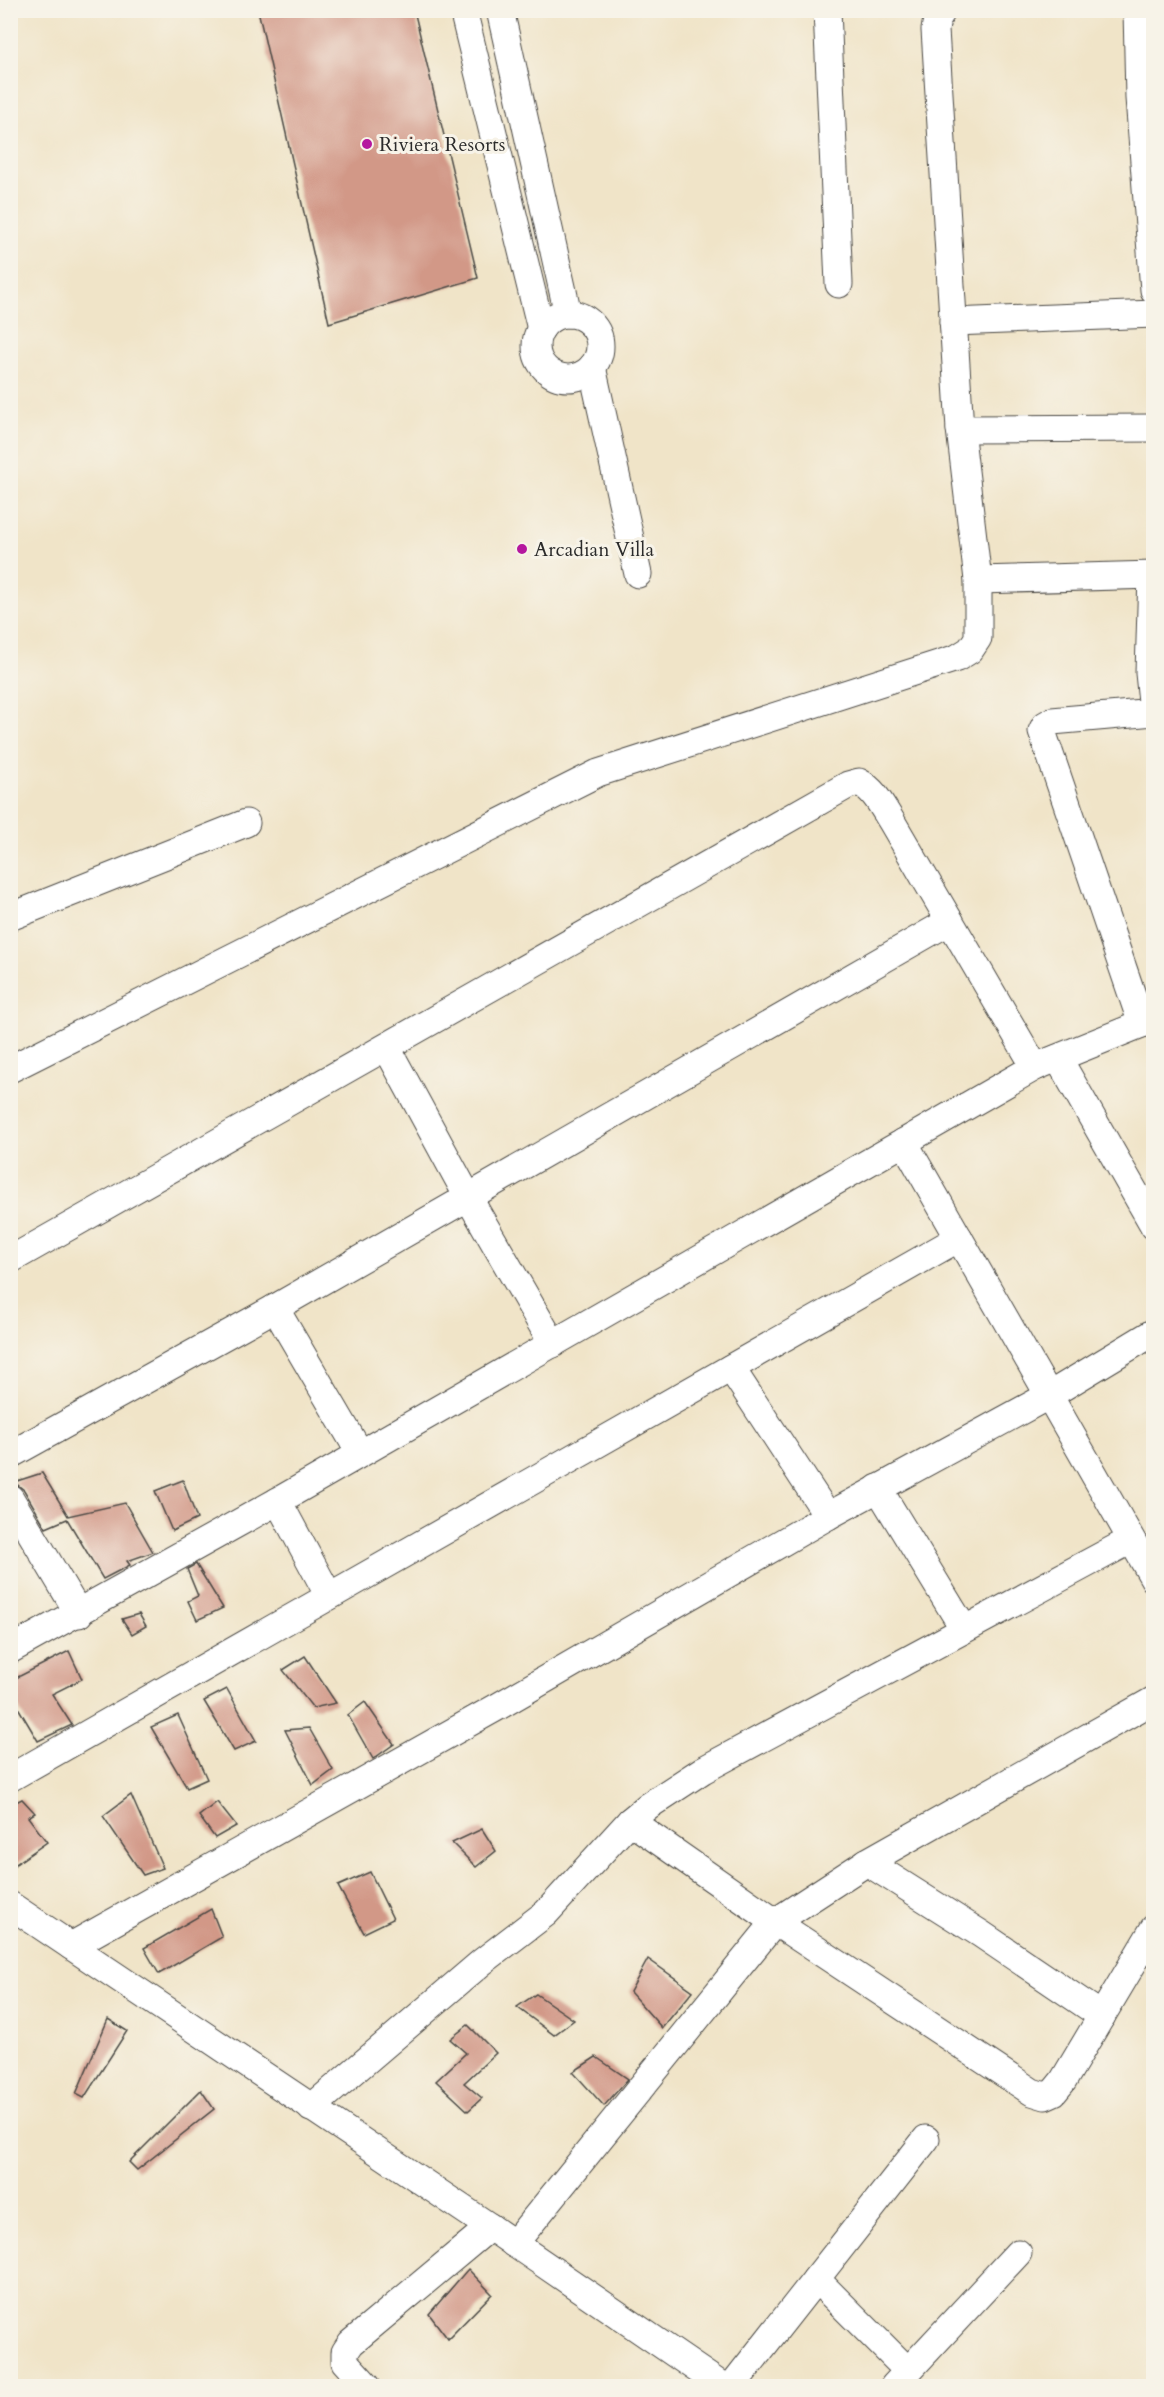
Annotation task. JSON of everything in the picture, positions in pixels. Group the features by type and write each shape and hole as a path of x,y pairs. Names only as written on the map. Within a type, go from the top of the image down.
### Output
{"street":[{"path":"463,10 541,328"},
{"path":"500,10 568,314"},
{"path":"827,10 838,284"},
{"path":"10,1069 598,773 957,658 970,650 978,638 978,580 960,429 935,30 937,20 943,10"},
{"path":"1137,10 1146,97 1154,290"},
{"path":"472,48 508,43"},
{"path":"568,314 587,321 599,338 598,358 584,374 564,378 554,375 545,368 536,349 541,328 548,321 568,314"},
{"path":"953,322 1154,314"},
{"path":"592,367 638,574"},
{"path":"960,429 1154,428"},
{"path":"10,1650 79,1614 1046,1062 1148,1021 1042,731 1045,725 1052,721 1153,712 1149,673 1153,575 978,580"},
{"path":"10,1260 848,785 859,782 874,794 950,921 1154,1226"},
{"path":"10,917 246,823"},
{"path":"10,1455 275,1308 950,921"},
{"path":"387,1048 468,1197 553,1344"},
{"path":"904,1142 1154,1579"},
{"path":"10,1778 959,1238"},
{"path":"275,1308 360,1453"},
{"path":"71,1946 499,1706 828,1516 1048,1396 1154,1332"},
{"path":"731,1368 828,1516"},
{"path":"878,1488 964,1629"},
{"path":"10,1498 79,1614"},
{"path":"278,1501 329,1596"},
{"path":"311,2108 482,1962 546,1913 630,1821 648,1806 702,1770 1131,1540"},
{"path":"514,2244 774,1922 867,1862 1154,1700"},
{"path":"630,1821 774,1922 1032,2092 1045,2096 1054,2092 1063,2081 1154,1928"},
{"path":"867,1862 981,1934 1102,2016"},
{"path":"10,1905 490,2227 722,2386"},
{"path":"732,2386 926,2139"},
{"path":"367,2386 345,2362 345,2352 351,2343 490,2227"},
{"path":"816,2279 901,2379 1018,2253"}],"building":[{"name":"Riviera Resorts","path":"258,10 414,10 478,278 329,323"},
{"path":"42,1473 68,1516 125,1503 153,1552 127,1561 130,1565 103,1579 67,1519 46,1528 24,1490 14,1482"},
{"path":"183,1480 197,1519 172,1531 155,1491"},
{"path":"196,1564 223,1608 197,1620 188,1601 198,1596 187,1569"},
{"path":"139,1614 146,1626 132,1634 122,1619"},
{"path":"69,1651 82,1679 52,1694 72,1725 38,1741 10,1694 10,1681"},
{"path":"305,1656 336,1703 313,1708 283,1670"},
{"path":"227,1689 256,1741 234,1751 204,1701"},
{"path":"365,1702 394,1744 373,1759 348,1715"},
{"path":"178,1715 207,1779 187,1788 151,1727"},
{"path":"309,1728 333,1770 313,1785 285,1730"},
{"path":"10,1795 16,1802 22,1799 35,1813 28,1817 47,1842 10,1868"},
{"path":"131,1795 163,1868 143,1875 103,1816"},
{"path":"217,1802 236,1826 215,1838 199,1816"},
{"path":"482,1829 496,1851 476,1867 452,1843"},
{"path":"370,1872 393,1919 364,1933 338,1886"},
{"path":"211,1909 222,1937 159,1974 144,1948"},
{"path":"648,1959 693,1991 662,2028 630,1992"},
{"path":"536,1994 574,2020 554,2035 517,2007"},
{"path":"108,2019 127,2031 84,2098 76,2094"},
{"path":"468,2025 496,2053 464,2083 482,2098 468,2111 436,2081 466,2053 450,2039"},
{"path":"596,2057 628,2079 604,2106 573,2072"},
{"path":"201,2090 214,2109 137,2170 129,2162"},
{"path":"468,2269 492,2294 448,2339 429,2314"}],"place":[{"name":"Riviera Resorts","path":"367,144"},
{"name":"Arcadian Villa","path":"522,549"}]}
